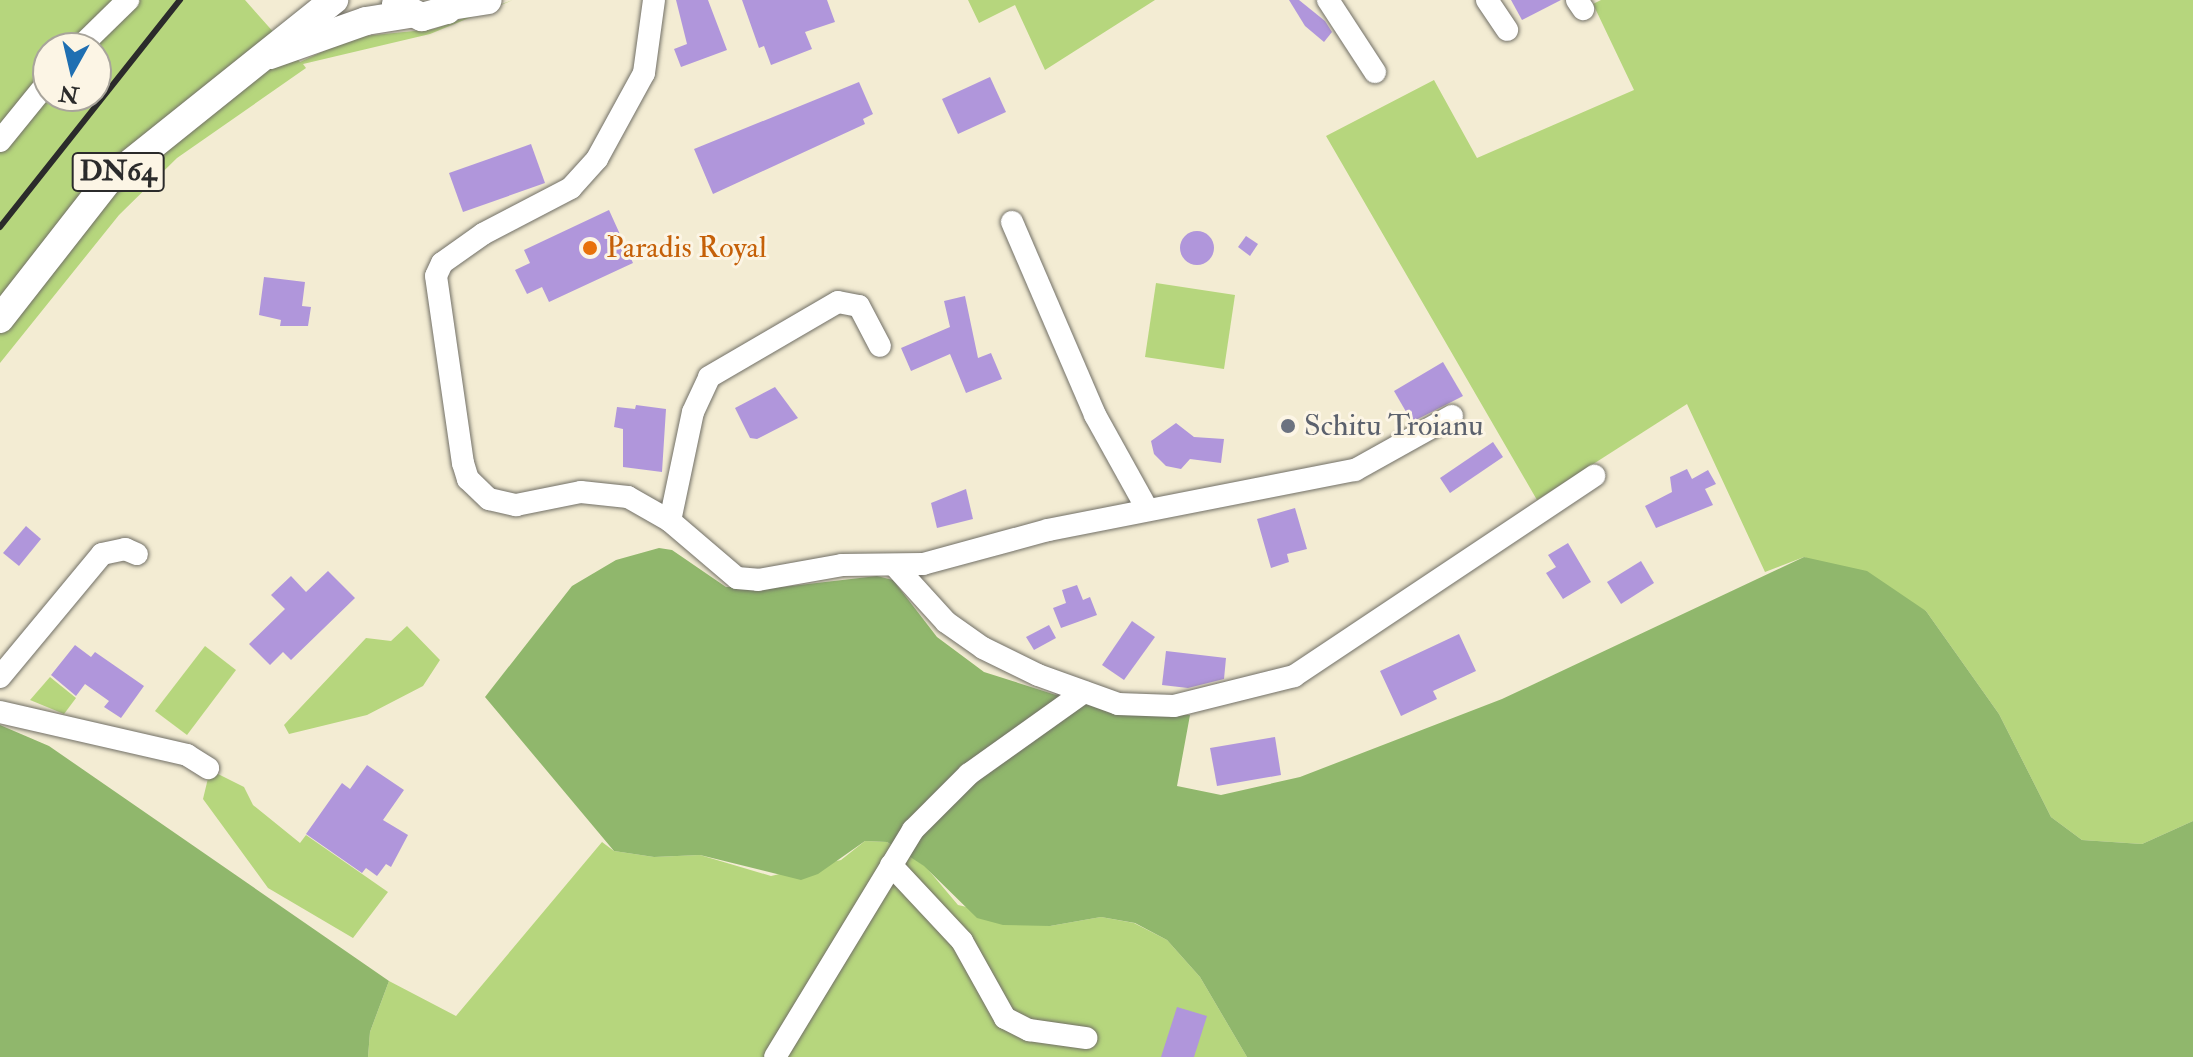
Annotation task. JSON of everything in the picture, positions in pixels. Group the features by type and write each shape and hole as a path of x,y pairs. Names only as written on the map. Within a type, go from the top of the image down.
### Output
{"main road":[{"name":"DN64","path":"0,319 108,181 334,0"},
{"path":"401,7 436,16 454,3 488,0"},
{"name":"DN64","path":"266,56 401,7"}],"street":[{"path":"95,32 128,0"},
{"path":"654,0 644,73 597,159 571,188 465,245 442,263 436,276 463,463 478,492 516,505 603,492 646,505 670,521 737,578 758,580 842,565 896,567 1142,511 1355,470 1452,416"},
{"path":"1328,0 1375,72"},
{"path":"1487,0 1507,30"},
{"path":"0,141 32,102"},
{"path":"1012,222 1095,415 1142,511"},
{"path":"670,521 693,412 709,377 838,302 859,306 880,346"},
{"path":"896,567 962,635 1038,675 1118,704 1174,706 1294,676 1594,476"},
{"path":"0,677 102,554 125,549 137,554"},
{"path":"775,1057 891,865 939,799 1084,692"},
{"path":"0,712 187,755 208,768"},
{"path":"891,865 962,941 1005,1018 1029,1030 1086,1038"}],"green space":[{"path":"0,0 245,0 300,62 354,37 434,29 513,0 430,34 303,64 306,68 177,158 119,215 0,363"},
{"path":"968,0 1155,0 1045,70 1015,5 979,23"},
{"path":"1601,0 2193,0 2193,821 2142,844 2082,840 2051,817 1999,714 1926,611 1804,557 1765,572 1687,404 1537,500 1326,136 1434,80 1477,158 1634,90 1593,4"},
{"path":"1156,283 1235,295 1224,369 1145,357"},
{"path":"659,548 672,550 726,587 782,587 877,576 893,580 937,637 984,672 1078,702 1141,714 1190,715 1177,786 1221,795 1300,777 1502,699 1804,557 1867,571 1926,611 1999,714 2051,817 2082,840 2142,844 2193,821 2193,1057 1247,1057 1200,977 1167,940 1135,923 1101,917 1050,926 1003,925 977,918 924,866 887,842 865,841 818,874 801,880 700,855 654,857 614,851 485,697 572,586 616,560"},
{"path":"407,626 440,660 423,686 367,715 289,734 284,725 366,638 391,641"},
{"path":"205,646 236,670 187,735 155,711"},
{"path":"50,677 76,698 64,714 30,700"},
{"path":"0,725 49,746 389,981 370,1032 368,1057 0,1057"},
{"path":"210,770 244,787 253,805 300,843 306,835 388,892 353,938 268,888 203,799"},
{"path":"865,841 887,842 925,866 958,905 1050,926 1101,917 1134,923 1167,940 1200,977 1247,1057 368,1057 370,1032 389,981 456,1016 602,842 614,851 654,857 700,855 771,876 841,860"}],"building":[{"path":"676,0 708,0 727,50 681,67 674,49 687,44"},
{"path":"742,0 827,0 835,22 805,32 812,49 771,65 764,46 759,48"},
{"path":"1289,0 1299,0 1325,21 1332,32 1324,42 1305,26"},
{"path":"1511,0 1561,0 1522,20"},
{"path":"990,77 1006,112 958,134 942,99"},
{"path":"859,82 873,114 863,119 865,124 713,194 694,149"},
{"path":"531,144 545,183 463,212 449,173"},
{"path":"609,210 633,263 549,302 542,287 527,294 515,270 530,263 524,250"},
{"path":"1197,231 1209,236 1214,248 1209,260 1197,265 1185,260 1180,248 1185,236"},
{"path":"1246,236 1258,244 1250,256 1238,247"},
{"path":"264,277 305,282 302,306 311,307 308,326 280,326 281,320 259,315"},
{"path":"965,296 978,358 991,353 1002,379 966,393 950,354 911,371 901,348 950,327 944,301"},
{"path":"1443,362 1463,396 1412,422 1394,391"},
{"path":"775,387 798,418 757,439 750,438 735,408"},
{"path":"636,405 666,409 662,472 623,467 623,429 614,427 617,407 635,409"},
{"path":"1176,423 1194,437 1224,439 1221,463 1190,459 1181,469 1166,466 1154,454 1151,441"},
{"path":"1493,442 1503,457 1450,493 1440,478"},
{"path":"1687,469 1692,479 1708,470 1716,484 1705,489 1713,505 1656,528 1645,506 1672,492 1670,477"},
{"path":"966,489 973,519 937,528 931,503"},
{"path":"1295,508 1307,549 1287,554 1289,562 1271,568 1257,519"},
{"path":"26,526 41,539 19,566 3,553"},
{"path":"1568,543 1591,582 1563,599 1546,573 1556,567 1548,555"},
{"path":"1641,561 1654,583 1621,604 1607,582"},
{"path":"328,571 355,598 291,660 283,652 270,665 249,644 285,609 271,595 291,576 306,592"},
{"path":"1077,585 1083,600 1090,597 1097,615 1061,628 1053,608 1066,603 1062,590"},
{"path":"1132,621 1155,637 1124,680 1102,665"},
{"path":"1049,625 1056,638 1034,650 1026,637"},
{"path":"1459,634 1476,671 1433,691 1437,699 1401,716 1380,671"},
{"path":"75,645 91,657 95,652 144,686 121,718 104,707 109,701 85,684 76,696 51,675"},
{"path":"1166,651 1226,658 1224,679 1188,688 1162,685"},
{"path":"1275,737 1281,775 1217,786 1210,748"},
{"path":"367,765 404,790 383,820 408,835 391,867 386,864 377,876 366,868 362,873 306,834 342,783 350,789"},
{"path":"1177,1007 1207,1016 1194,1057 1161,1057"}],"railway":[{"path":"0,227 180,0"}],"place":[{"name":"Paradis Royal","path":"590,248"},
{"name":"Schitu Troianu","path":"1288,426"}]}
